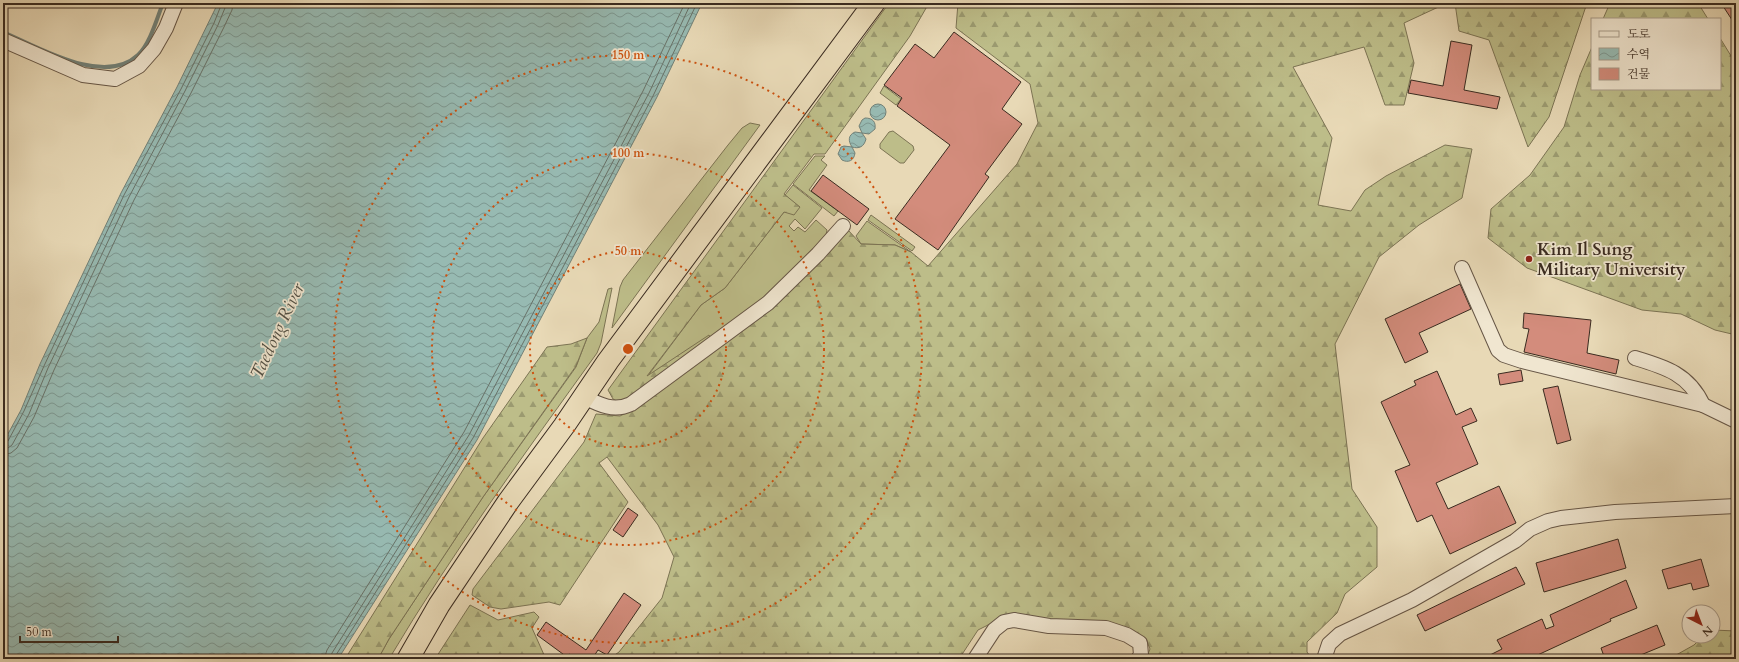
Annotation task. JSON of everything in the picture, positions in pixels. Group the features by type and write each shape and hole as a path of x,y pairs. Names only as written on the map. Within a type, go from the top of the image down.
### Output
{"highway":[{"path":"408,659 439,605 608,361 874,3"}],"street":[{"path":"3,40 83,75 115,79 139,66 154,49 166,28 176,3"},
{"path":"584,397 604,407 617,409 631,404 768,303 818,254 843,226"},
{"path":"1462,268 1498,350 1504,355 1522,361 1703,405 1736,421"},
{"path":"1635,358 1674,371 1697,392 1703,405"},
{"path":"1326,659 1325,656 1330,644 1340,634 1412,600 1515,541 1530,529 1548,521 1615,512 1736,506"},
{"path":"975,659 994,630 1004,622 1014,620 1048,626 1106,628 1127,635 1140,643 1141,655 1138,659"}],"green space":[{"path":"889,3 929,3 910,36 825,154 814,154 784,194 800,207 794,215 784,212 725,288 701,305 647,376 709,335 711,339 626,399 619,402 613,399 608,390"},
{"path":"958,3 1447,3 1404,23 1414,63 1404,105 1385,105 1364,47 1293,67 1332,138 1318,205 1351,211 1365,190 1386,176 1445,145 1472,149 1462,198 1419,225 1379,257 1335,344 1352,489 1377,527 1377,567 1345,594 1337,613 1307,642 1307,652 1312,659 1146,659 1150,649 1146,639 1136,633 1098,624 1008,615 978,630 959,659 609,659 619,652 662,598 674,557 658,525 607,457 599,463 628,502 560,605 549,602 501,609 490,607 472,595 473,589 584,442 596,414 620,416 634,409 848,230 861,244 895,245 911,252 928,266 1017,164 1038,123 1030,84 956,28"},
{"path":"1455,3 1587,3 1549,117 1528,147 1489,40 1459,31"},
{"path":"1610,3 1698,3 1707,18 1603,18"},
{"path":"1721,40 1736,64 1736,335 1715,330 1681,314 1642,310 1527,268 1488,238 1491,209 1530,175 1564,127 1580,75 1591,49 1591,90 1721,90"},
{"path":"884,86 901,99 896,105 880,93"},
{"path":"750,123 760,125 612,328 620,287 623,280 728,145 742,128"},
{"path":"893,131 913,146 914,150 904,163 900,163 880,148 880,144 889,132"},
{"path":"815,156 825,156 821,160 827,165 809,190 838,211 834,216 793,184"},
{"path":"793,185 822,208 805,229 795,219 789,226 794,231 798,227 805,232 816,220 827,230 826,235 770,295 711,339 709,336 647,377 701,305 725,288 784,212 799,207 785,195"},
{"path":"871,215 915,247 912,251 868,220"},
{"path":"867,221 911,252 895,245 861,244 856,236"},
{"path":"612,288 601,343 597,353 516,466 464,542 389,659 378,659 389,639 483,497 576,367 587,338 599,322 608,289"},
{"path":"587,338 576,366 483,497 389,639 378,659 345,659 483,438 547,347 571,344"},
{"path":"470,605 498,620 534,612 539,617 532,628 547,659 435,659"},
{"path":"1721,630 1736,631 1736,659 1669,659 1694,645 1721,644"}],"water":[{"name":"Taedong River","path":"218,3 702,3 657,97 477,440 338,659 3,659 3,443 21,410 40,364 121,193 177,87"},
{"path":"875,104 881,104 886,109 884,118 881,120 875,120 870,115 870,109"},
{"path":"868,118 872,120 875,124 875,129 869,134 862,133 859,126 862,120"},
{"path":"855,132 862,133 866,139 863,146 857,148 852,147 849,140 850,136"},
{"path":"841,147 852,147 855,153 852,160 842,160 838,154"}],"building":[{"path":"1721,3 1736,3 1736,26"},
{"path":"954,32 1021,82 1002,109 1022,124 985,174 989,177 938,250 895,219 950,145 897,106 902,98 884,85 915,44 934,58"},
{"path":"1451,41 1472,45 1464,90 1500,97 1497,109 1408,93 1411,80 1443,86"},
{"path":"823,175 869,209 857,225 811,191"},
{"path":"1460,284 1471,309 1419,333 1428,352 1405,363 1385,319"},
{"path":"1524,313 1591,320 1587,353 1619,360 1616,374 1524,352 1529,329 1523,328"},
{"path":"1521,370 1523,381 1500,385 1498,374"},
{"path":"1437,371 1456,415 1471,408 1477,421 1462,427 1478,464 1436,483 1448,509 1499,486 1516,523 1450,554 1432,515 1417,522 1395,471 1410,465 1381,402 1416,385 1414,381"},
{"path":"1558,386 1571,440 1557,444 1543,389"},
{"path":"628,508 638,515 623,537 613,530"},
{"path":"1618,539 1626,568 1544,592 1536,563"},
{"path":"1701,559 1709,586 1693,590 1691,583 1668,589 1662,570"},
{"path":"1516,567 1525,584 1425,631 1417,615"},
{"path":"1626,580 1637,608 1610,619 1611,621 1529,659 1482,659 1502,649 1497,640 1542,619 1546,629 1554,626 1550,615"},
{"path":"624,593 641,605 607,655 598,650 594,656 599,659 577,659 569,654 567,657 537,635 546,622 586,650"},
{"path":"1657,625 1665,645 1631,659 1605,659 1601,648"}],"waterway":[{"path":"3,32 71,61 90,66 107,67 124,64 138,55 146,44 163,3"}],"place":[{"name":"Kim Il Sung Military University","path":"1529,259"}]}
